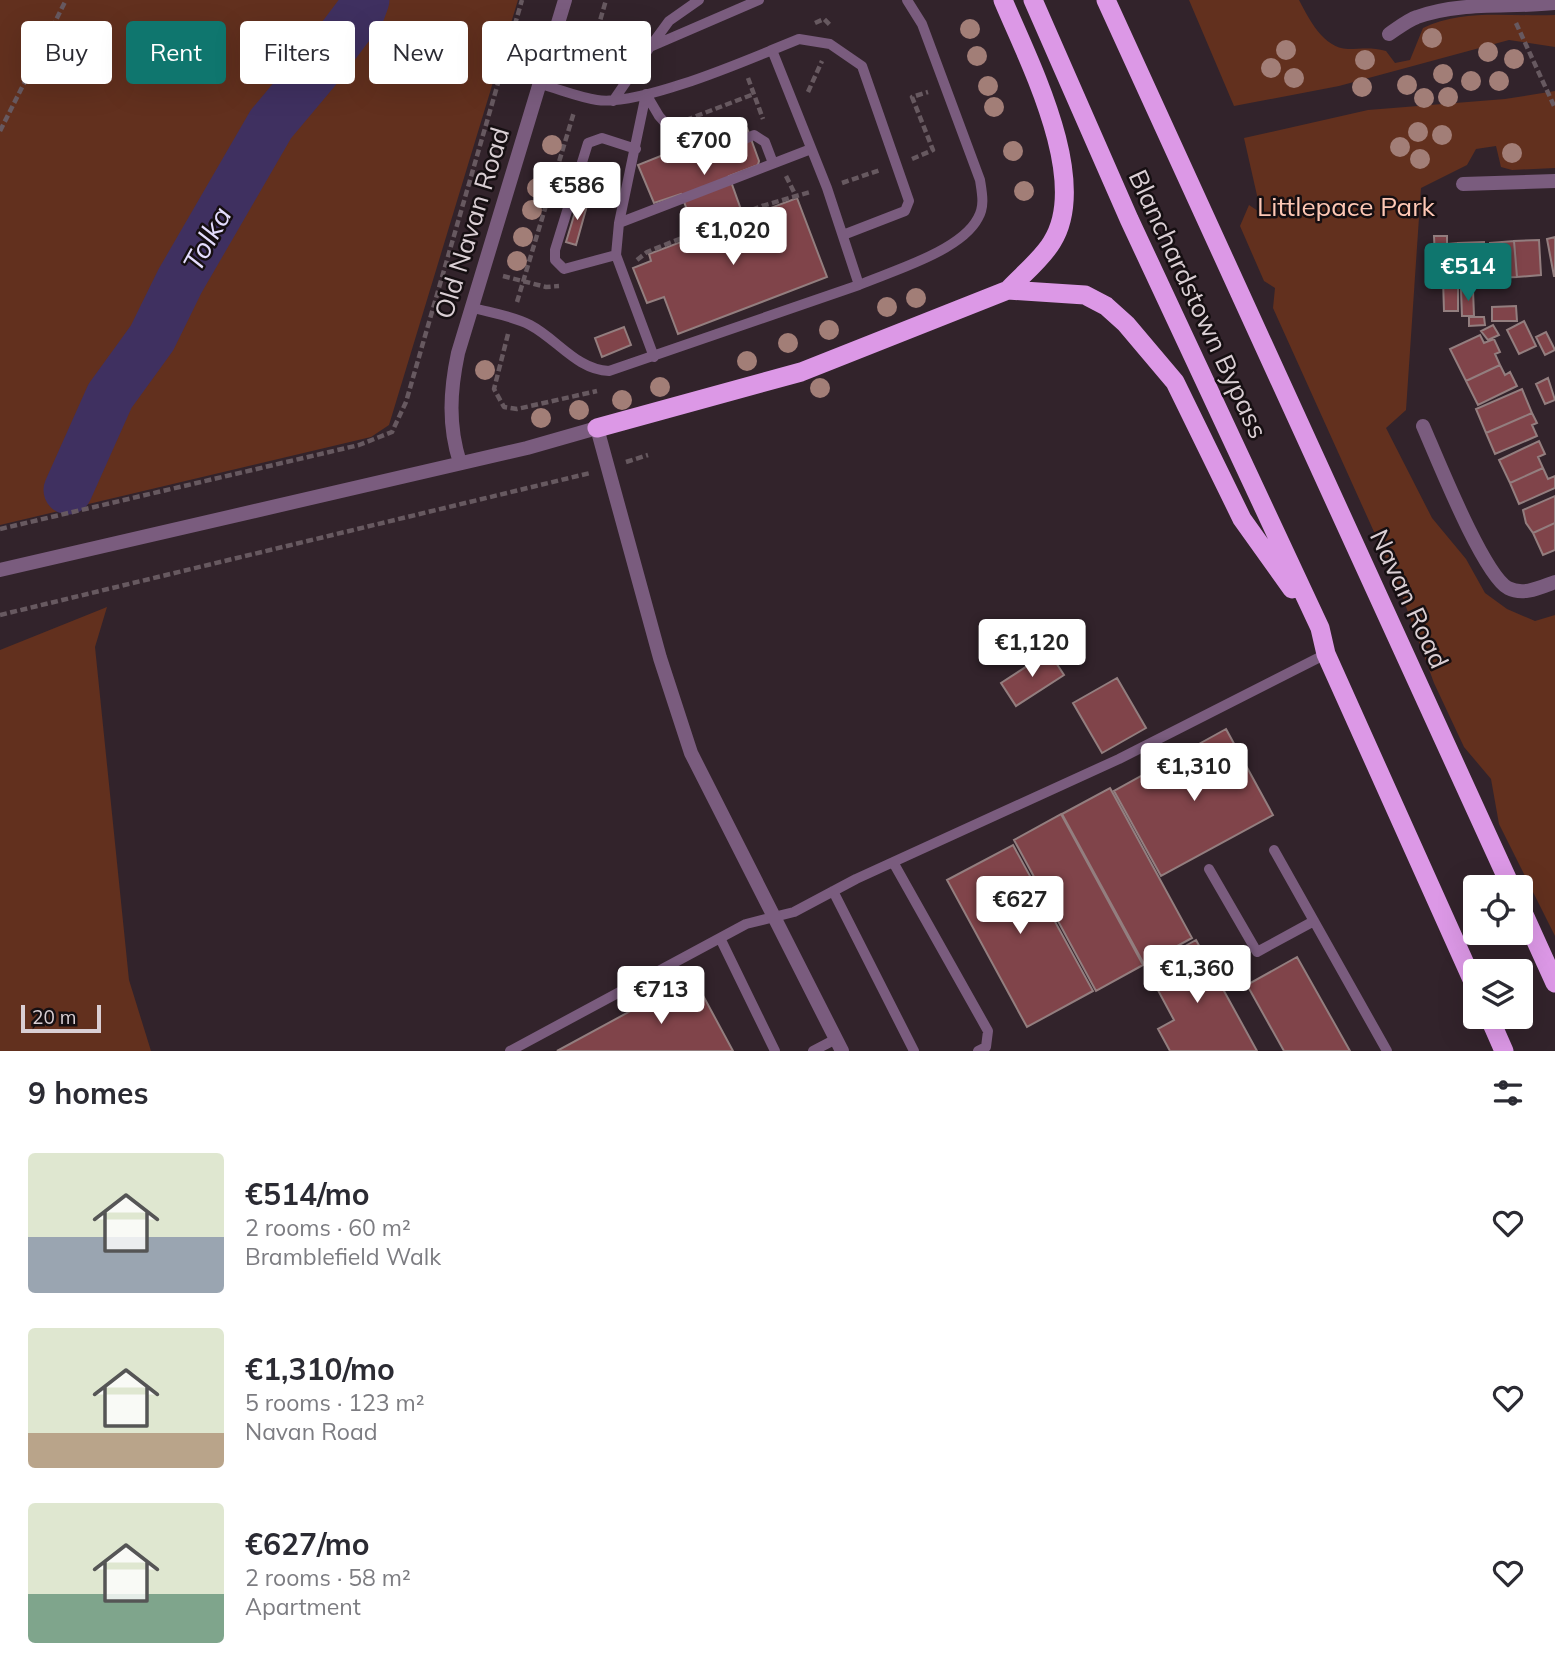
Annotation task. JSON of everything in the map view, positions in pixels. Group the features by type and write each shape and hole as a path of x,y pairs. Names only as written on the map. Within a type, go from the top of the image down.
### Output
{"highway":[{"path":"597,428 801,372 1008,290 1053,242 1065,208 1062,165 1045,105 1003,0"},
{"name":"Blanchardstown Bypass","path":"1033,0 1129,219 1320,628"},
{"name":"Blanchardstown Bypass","path":"1106,0 1256,334"},
{"path":"1008,290 1085,295 1106,306 1145,343 1175,382 1242,519 1320,628 1326,654 1463,959"},
{"name":"Navan Road","path":"1256,334 1505,875"},
{"path":"1533,934 1555,983"},
{"path":"1494,1029 1503,1050"}],"street":[{"name":"Old Navan Road","path":"559,21 565,0"},
{"path":"1389,34 1416,17 1481,6 1509,8 1555,3"},
{"name":"Old Navan Road","path":"460,463 453,441 450,393 540,84"},
{"path":"1463,184 1555,181"},
{"path":"1423,426 1489,568 1508,588 1527,592 1555,582"},
{"path":"0,570 460,463 597,428 660,659 691,752 839,1045"}],"lane":[{"path":"651,46 670,20 699,0"},
{"path":"651,47 759,0"},
{"path":"473,308 531,325 589,368 609,371 859,285 953,243 979,217 984,199 980,180 922,24 910,0"},
{"path":"540,84 597,100 613,101 683,82 799,39 830,44 862,66 909,201 905,211 843,235"},
{"path":"772,50 843,235 859,285"},
{"path":"613,101 625,84"},
{"path":"646,94 619,223 616,255 654,357"},
{"path":"646,94 677,139 690,152 711,153 754,135 765,142 773,163"},
{"path":"616,255 573,269 564,269 555,260 555,250 588,143 602,138 636,149"},
{"path":"619,223 811,149"},
{"path":"510,1051 746,924 794,912 893,862 1143,748 1326,654"},
{"path":"1274,850 1387,1051"},
{"path":"893,862 988,1031 986,1047 978,1051"},
{"path":"1209,869 1256,952 1314,921"},
{"path":"833,891 914,1051"},
{"path":"720,938 775,1051"},
{"path":"813,1051 839,1045"}],"path":[{"path":"0,131 66,0"},
{"path":"0,529 359,445 392,432 406,402 522,0"},
{"path":"1509,8 1555,108"},
{"path":"677,139 686,120 754,94"},
{"path":"0,615 607,468 648,455"}],"green space":[{"path":"0,0 518,0 512,21 482,21 482,84 493,84 389,425 371,437 0,525"},
{"path":"1189,0 1299,0 1307,16 1331,44 1348,49 1386,51 1395,63 1410,60 1423,28 1454,18 1471,16 1555,15 1555,47 1509,40 1339,86 1234,106"},
{"name":"Littlepace Park","path":"1555,91 1555,168 1512,170 1501,167 1496,146 1476,149 1467,165 1421,188 1406,410 1386,428 1432,518 1466,559 1485,593 1507,609 1535,621 1555,615 1555,936 1533,892 1533,875 1524,875 1499,824 1491,779 1464,747 1434,683 1398,585 1273,308 1275,288 1264,281 1240,226 1249,205 1261,213 1244,138 1368,110 1505,99"},
{"path":"107,607 95,647 129,980 151,1051 0,1051 0,650"}],"building":[{"path":"738,125 747,128 759,161 758,165 729,176 744,218 697,236 681,194 654,203 638,165"},
{"path":"797,198 827,277 678,334 664,297 647,303 633,268 651,261 649,254"},
{"path":"579,199 588,202 576,245 566,242"},
{"path":"1434,236 1447,236 1447,244 1458,243 1458,311 1444,311 1443,279 1436,279"},
{"path":"1555,237 1555,276 1554,276 1547,239"},
{"path":"1539,240 1541,275 1517,277 1514,241"},
{"path":"1514,241 1517,277 1493,278 1490,243"},
{"path":"1484,242 1485,278 1460,279 1458,243"},
{"path":"1461,290 1473,290 1474,316 1462,316"},
{"path":"1516,306 1517,321 1492,321 1492,307"},
{"path":"1469,317 1484,317 1485,325 1469,326"},
{"path":"1524,321 1536,346 1519,354 1507,330"},
{"path":"1493,325 1499,335 1488,340 1481,331"},
{"path":"624,327 631,345 602,357 595,338"},
{"path":"1546,332 1555,350 1545,355 1536,337"},
{"path":"1480,335 1484,343 1494,339 1500,352 1495,354 1500,365 1466,381 1450,349"},
{"path":"1500,365 1505,375 1510,372 1517,386 1478,405 1466,381"},
{"path":"1548,378 1555,400 1545,404 1536,384"},
{"path":"1522,389 1532,413 1486,433 1476,409"},
{"path":"1532,413 1537,423 1532,425 1537,436 1495,454 1486,433"},
{"path":"1539,441 1545,454 1538,457 1543,468 1510,483 1499,460"},
{"path":"1543,468 1548,479 1555,476 1555,488 1519,504 1510,483"},
{"path":"1555,496 1555,523 1533,533 1526,523 1523,510"},
{"path":"1555,523 1555,550 1543,555 1533,533"},
{"path":"1049,652 1064,675 1016,706 1001,683"},
{"path":"1117,678 1146,728 1102,753 1073,703"},
{"path":"1226,729 1273,815 1161,876 1114,791"},
{"path":"1110,788 1192,938 1144,964 1062,814"},
{"path":"1061,814 1143,965 1096,991 1014,840"},
{"path":"1013,845 1093,991 1027,1027 947,880"},
{"path":"1196,940 1257,1051 1170,1051 1158,1029 1174,1020 1146,968"},
{"path":"1297,957 1350,1051 1284,1051 1247,985"},
{"path":"693,977 733,1051 557,1051"}],"waterway":[{"name":"Tolka","path":"68,490 110,396 152,338 180,281 271,124 318,68 361,11 365,0"}]}
